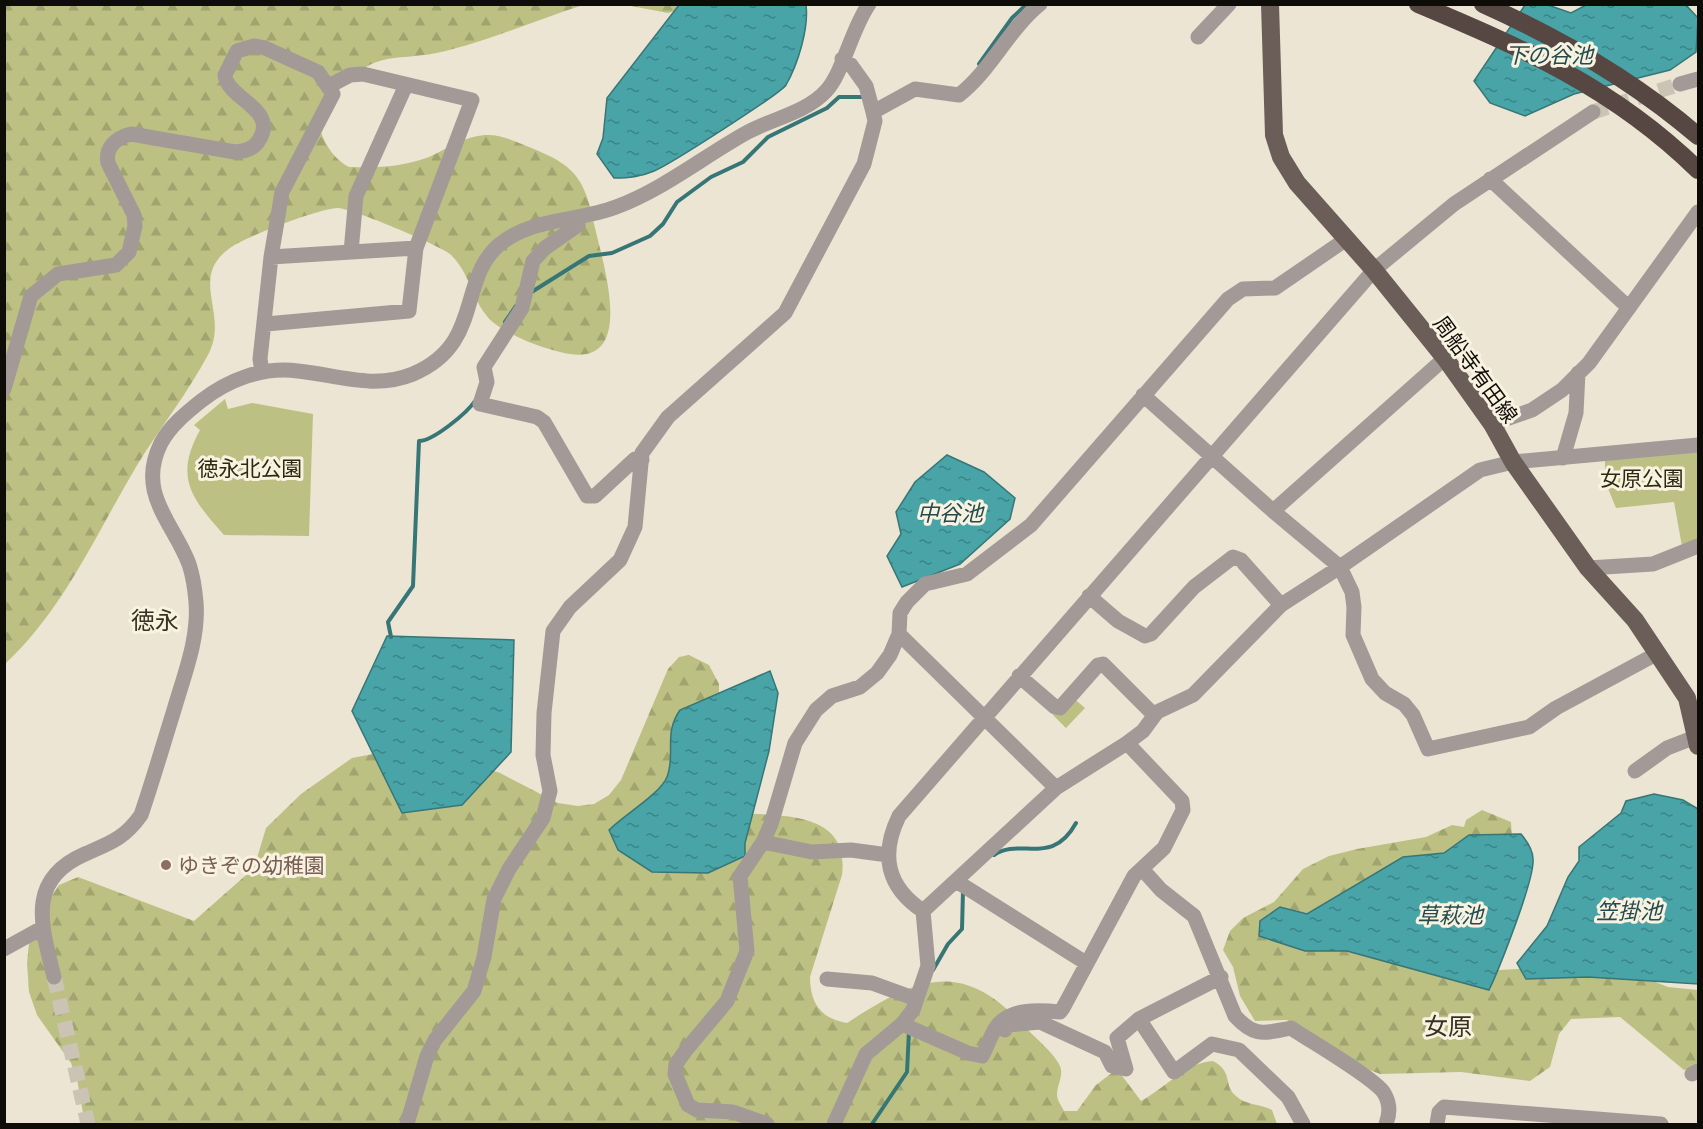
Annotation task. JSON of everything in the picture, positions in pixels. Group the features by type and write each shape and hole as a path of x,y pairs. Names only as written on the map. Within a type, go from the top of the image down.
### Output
{"highway":[{"path":"1418,4 1496,36 1577,77 1642,121 1698,170"},
{"path":"1442,4 1512,34 1601,82 1641,109 1698,157"},
{"path":"1483,4 1568,45 1612,71 1698,136"},
{"path":"1508,4 1594,50 1630,73 1698,125"}],"main road":[{"name":"周船寺有田線","path":"1270,4 1274,135 1281,157 1297,183 1345,240 1374,270 1444,358 1492,424 1513,462 1588,568 1635,620 1688,698 1697,732"}],"street":[{"path":"54,977 42,928 42,902 46,888 69,862 117,840 130,830 141,815 192,650 197,615 193,581 189,564 156,504 154,482 161,445 180,418 207,397 238,380 262,372 300,371 368,382 402,378 418,372 433,362 457,337 465,324 478,275 495,248 519,231 534,224 576,218 620,206 747,132 816,100 828,90 852,33 869,4"},
{"path":"872,109 915,89 959,96 972,86 1022,19 1040,4"},
{"path":"1198,37 1229,4"},
{"path":"4,389 31,296 58,274 116,265 129,252 135,215 108,163 107,154 116,141 131,134 235,152 250,149 260,139 263,132 261,117 233,89 225,75 232,58 244,47 265,48 318,72 333,94 282,192 271,257 266,324 260,359 262,372"},
{"path":"407,1125 427,1056 435,1040 474,991 484,957 494,899 509,869 543,818 550,791 543,755 543,713 553,631 570,607 620,560 634,527 646,444 668,417 785,314 864,164 874,121 872,109 867,91 850,65 842,59"},
{"path":"266,324 409,311 416,248 472,100 363,74 350,75 329,86"},
{"path":"1680,84 1698,79"},
{"path":"351,252 356,196 406,85"},
{"path":"834,1125 866,1054 902,1023 913,1010 928,966 923,911 906,899 895,886 888,855 893,829 899,816 1374,270 1454,204 1593,112"},
{"path":"1490,179 1629,308"},
{"path":"1492,424 1532,410 1562,390 1629,308 1698,212"},
{"path":"576,218 578,225 545,248 533,261 523,301 484,368 487,382 480,404 537,417 544,422 586,496 595,496 635,459 642,460"},
{"path":"767,1125 734,1112 697,1110 688,1105 675,1074 676,1064 727,1001 747,951 740,876 763,842 786,779 795,743 816,710 832,696 860,687 877,673 890,655 899,634 900,613 907,602 926,584 967,574 1031,525 1236,292 1275,288 1345,240"},
{"path":"271,257 416,248"},
{"path":"1273,512 1444,358"},
{"path":"1563,458 1576,413 1578,373"},
{"path":"1143,395 1273,512 1340,567 1352,592 1353,635 1372,679 1385,693 1404,704 1413,715 1428,749 1529,728 1556,708 1658,653"},
{"path":"923,911 1056,788 1127,743 1143,731 1154,715 1193,694 1281,605 1480,470 1513,462 1698,445"},
{"path":"1588,568 1653,564 1698,546"},
{"path":"1089,596 1118,621 1145,636 1151,634 1194,587 1233,557 1241,560 1281,605"},
{"path":"899,634 1056,788"},
{"path":"1019,676 1055,707 1060,708 1098,665 1102,664 1154,715"},
{"path":"1635,771 1667,748 1697,732"},
{"path":"982,1056 997,1026 1005,1019 1034,1009 1060,1012 1134,876 1164,848 1183,810 1182,801 1127,743"},
{"path":"763,842 812,852 851,850 888,855"},
{"path":"1143,870 1161,890 1194,916 1221,977 1235,1016 1244,1026 1258,1034 1291,1028 1382,1091 1389,1103 1389,1117 1386,1125"},
{"path":"956,881 1086,963"},
{"path":"4,949 42,928"},
{"path":"902,1023 968,1053 987,1058 1008,1025 1040,1022 1106,1052 1112,1066 1126,1069 1117,1038 1139,1019 1221,977"},
{"path":"826,979 872,983 916,999"},
{"path":"1139,1019 1174,1072 1212,1044 1239,1050 1287,1096 1303,1125"},
{"path":"1437,1125 1439,1112 1444,1107 1504,1118 1661,1125"}],"green space":[{"path":"5,5 583,5 453,49 375,63 348,81 331,99 322,114 320,127 328,147 340,161 349,167 379,167 409,163 429,157 463,140 485,135 510,139 562,163 578,179 584,189 603,260 610,309 609,330 601,346 585,354 560,352 536,345 512,334 489,319 477,301 458,262 450,254 413,235 347,210 329,209 283,224 238,243 218,259 212,271 210,284 215,324 214,338 209,353 136,467 62,596 26,643 5,664"},
{"path":"626,5 694,5 668,13"},
{"name":"徳永北公園","path":"225,399 228,409 252,403 313,414 309,536 224,535 195,498 187,474 192,446 200,430 194,425"},
{"name":"女原公園","path":"1698,445 1698,546 1683,552 1674,502 1616,508 1605,481 1605,454"},
{"path":"689,655 709,665 719,684 719,704 741,813 794,817 811,822 825,828 836,839 842,854 842,875 810,977 812,995 824,1014 847,1023 872,1007 917,986 938,982 959,983 979,990 1001,1004 1052,1054 1061,1068 1057,1095 1064,1111 1077,1111 1096,1085 1117,1069 1141,1101 1194,1066 1213,1061 1224,1070 1230,1088 1236,1096 1272,1110 1277,1124 85,1124 77,1079 71,1063 37,1015 29,992 27,963 29,943 46,905 59,885 78,877 194,921 254,868 266,828 301,794 352,758 373,754 468,762 500,773 558,803 578,806 594,804 609,795 621,780 668,669 679,657"},
{"path":"1071,696 1085,708 1066,728 1053,715"},
{"path":"1482,810 1511,822 1512,840 1352,945 1465,972 1537,968 1635,974 1668,987 1698,990 1698,1067 1684,1070 1620,1017 1571,1019 1559,1034 1550,1067 1530,1081 1461,1072 1380,1074 1359,1066 1287,1020 1255,1021 1240,996 1233,967 1223,950 1230,931 1243,918 1274,902 1303,869 1329,856 1426,837 1452,825 1464,827 1466,820"}],"water":[{"path":"679,5 806,5 806,24 795,67 786,85 779,91 746,115 664,166 634,177 614,178 597,154 603,138 607,98"},
{"name":"下の谷池","path":"1525,5 1548,5 1571,13 1586,5 1686,5 1698,18 1696,52 1670,70 1574,94 1525,116 1490,103 1474,81"},
{"name":"中谷池","path":"947,455 984,472 1015,498 1010,519 960,564 902,587 887,556 901,534 896,512 915,482"},
{"path":"387,636 514,640 511,752 462,805 402,813 352,711"},
{"path":"770,671 778,693 769,751 745,843 745,856 708,873 652,872 618,850 609,830 658,790 667,777 672,727 680,710"},
{"name":"笠掛池","path":"1654,794 1683,800 1698,809 1698,984 1588,977 1526,979 1517,963 1547,926 1568,877 1579,861 1579,847 1621,813 1626,801"},
{"name":"草萩池","path":"1521,834 1532,852 1532,870 1516,924 1489,990 1347,951 1305,951 1259,936 1260,921 1280,907 1307,914 1403,857 1444,853 1469,835"}],"waterway":[{"path":"979,64 1012,18 1027,4"},
{"path":"530,293 589,256 612,253 650,236 663,224 677,202 711,177 743,162 768,137 827,108 839,97 863,97"},
{"path":"505,322 516,306"},
{"path":"391,637 388,622 413,586 419,441 449,426 475,401"},
{"path":"994,855 1004,850 1046,848 1057,844 1067,836 1076,823"},
{"path":"933,970 948,944 962,929 963,891"},
{"path":"872,1124 907,1072 909,1031"}],"tunnel":[{"path":"1593,112 1680,84"},
{"path":"54,977 88,1124"}],"place":[{"name":"ゆきぞの幼稚園","path":"166,865"}],"district":[{"name":"徳永","path":"155,619"},
{"name":"女原","path":"1448,1025"}]}
